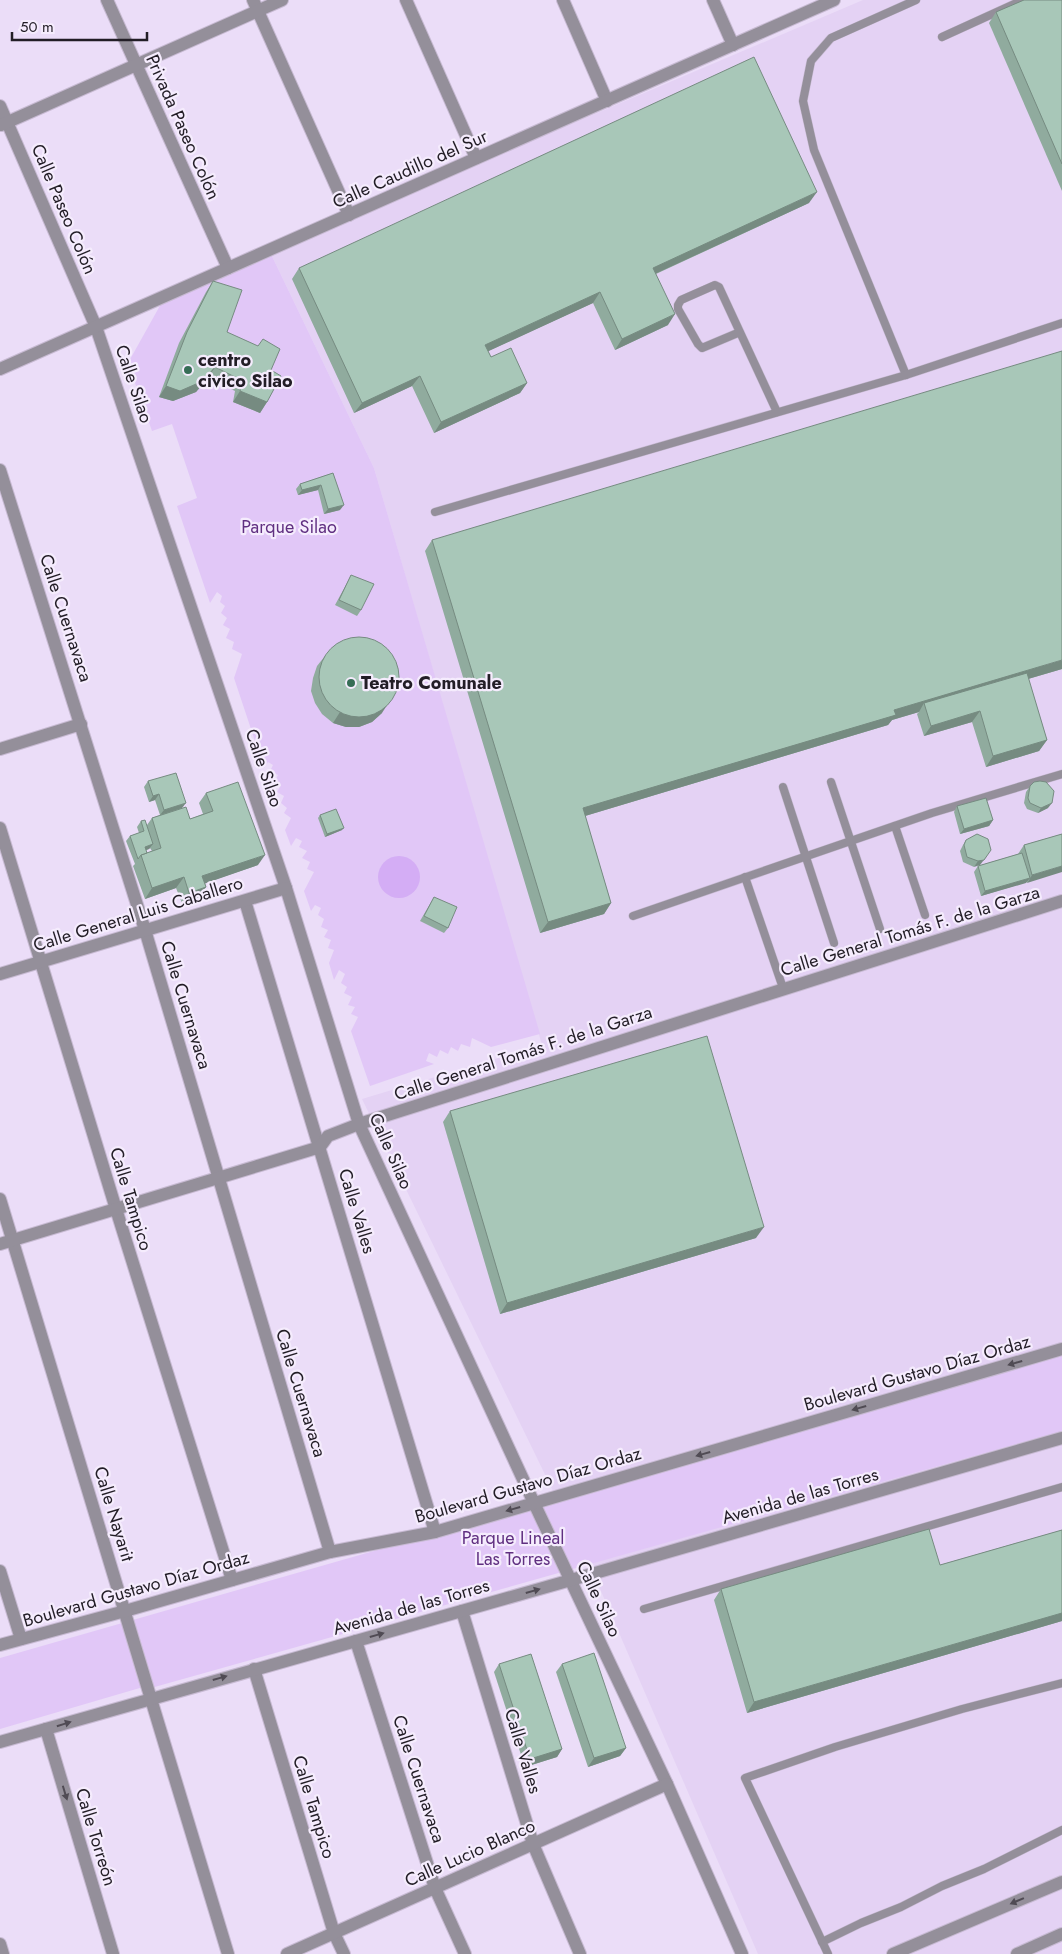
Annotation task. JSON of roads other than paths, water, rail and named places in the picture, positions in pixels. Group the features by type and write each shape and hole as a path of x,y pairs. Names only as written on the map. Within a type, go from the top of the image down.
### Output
{"street":[{"name":"Privada Paseo Colón","path":"107,0 228,268"},
{"path":"4,124 136,65 256,5 282,0"},
{"path":"406,0 476,158"},
{"path":"563,0 607,101"},
{"path":"713,0 733,45"},
{"name":"Calle Caudillo del Sur","path":"0,370 834,0"},
{"path":"256,5 349,215"},
{"name":"Calle Paseo Colón","path":"0,106 4,124 96,327"},
{"name":"Calle Silao","path":"96,327 286,888 358,1124 667,1784 742,1954"},
{"name":"Calle Cuernavaca","path":"0,470 145,930 330,1552"},
{"path":"0,749 81,724"},
{"name":"Calle Tampico","path":"0,828 232,1580"},
{"name":"Calle General Luis Caballero","path":"0,974 286,888"},
{"name":"Calle Valles","path":"245,901 435,1532"},
{"name":"Calle General Tomás F. de la Garza","path":"0,1244 320,1147 328,1136 358,1124 1062,901"},
{"name":"Calle Nayarit","path":"0,1199 228,1954"},
{"name":"Boulevard Gustavo Díaz Ordaz","path":"0,1645 330,1552 435,1532 1062,1350"},
{"name":"Avenida de las Torres","path":"0,1742 1062,1438"},
{"path":"0,1571 21,1639"},
{"name":"Calle Valles","path":"462,1611 533,1844 580,1954"},
{"name":"Calle Cuernavaca","path":"356,1641 435,1888 465,1954"},
{"name":"Calle Tampico","path":"254,1669 334,1933 344,1954"},
{"name":"Calle Torreón","path":"46,1729 113,1954"},
{"name":"Calle Lucio Blanco","path":"287,1954 667,1784"},
{"path":"893,1954 1062,1882"},
{"path":"1017,1954 1062,1934"},
{"path":"0,1944 3,1954"}],"lane":[{"path":"906,375 814,150 804,101 811,62 831,38 916,0"},
{"path":"942,37 1023,0"},
{"path":"740,332 702,348 678,309 678,305 681,300 696,293 715,285 719,287 740,332 777,412"},
{"path":"435,512 906,375 1062,323"},
{"path":"632,916 932,813 1062,774"},
{"path":"832,782 880,929"},
{"path":"784,787 834,943"},
{"path":"895,826 925,915"},
{"path":"746,877 784,988"},
{"path":"644,1609 1062,1487"},
{"path":"828,1954 745,1778 835,1746 1062,1683"},
{"path":"822,1942 861,1923 901,1908 942,1886 984,1869 1062,1830"}],"place":[{"name":"centro civico Silao","path":"188,370"},
{"name":"Teatro Comunale","path":"351,683"}],"park label":[{"name":"Parque Silao","path":"289,527"},
{"name":"Parque Lineal Las Torres","path":"513,1548"}]}
